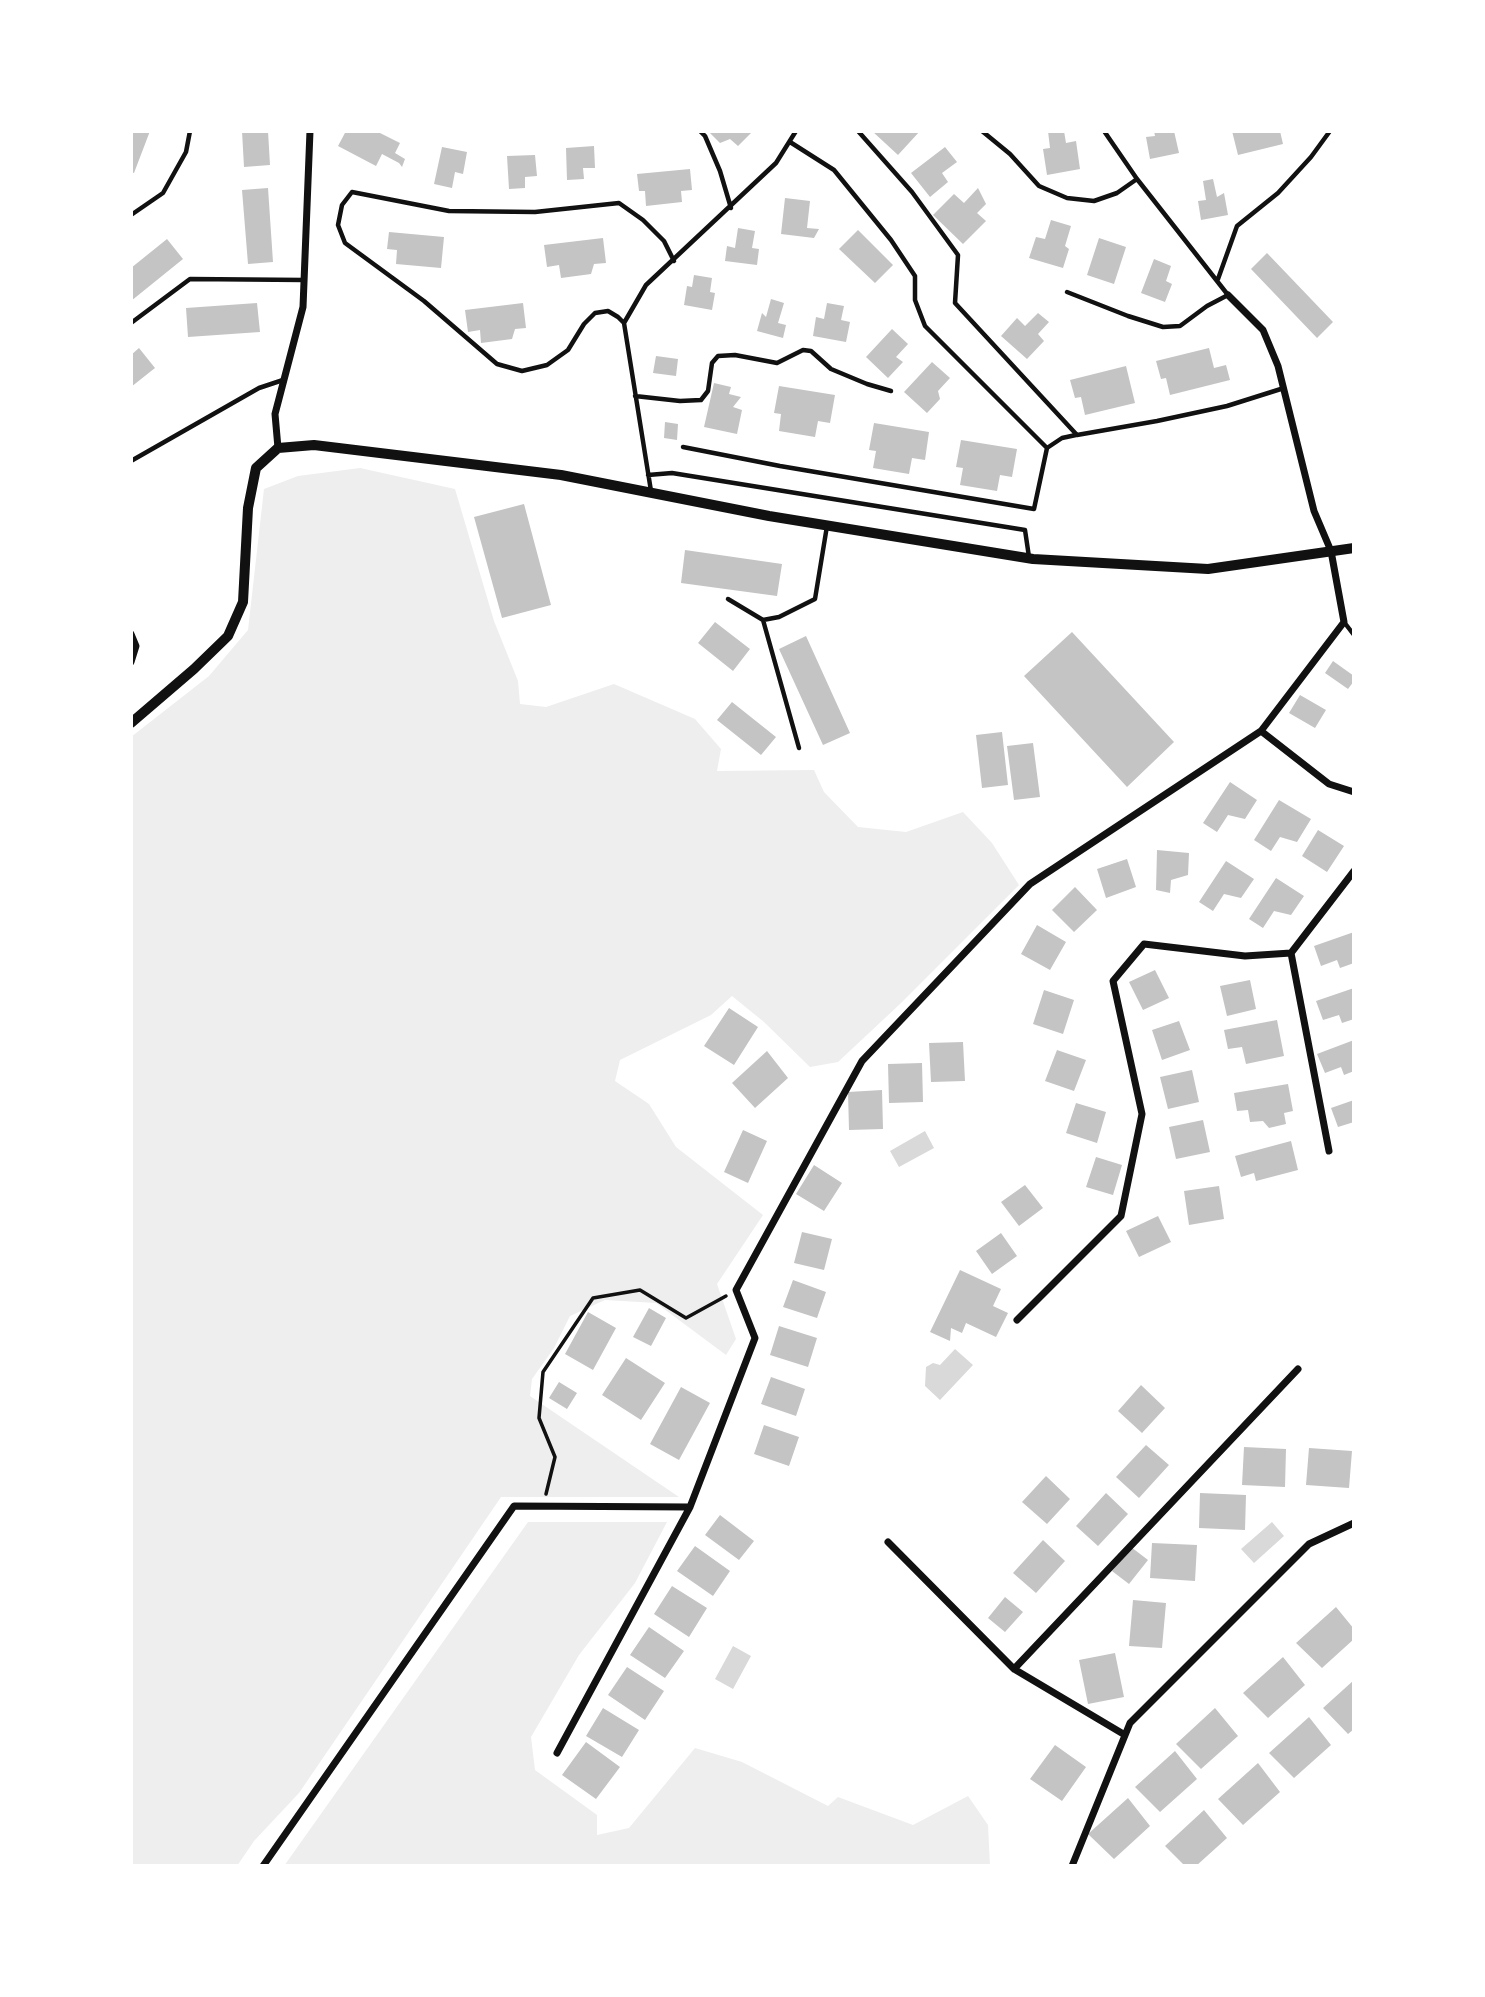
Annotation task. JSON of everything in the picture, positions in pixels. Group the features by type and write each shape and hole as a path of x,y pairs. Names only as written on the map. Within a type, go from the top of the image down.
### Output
{"street":[{"path":"278,448 275,414 303,307 310,131"},
{"path":"557,1753 690,1507 755,1338 736,1290 862,1062 1030,884 1261,731 1344,622 1331,551 1314,511 1278,366 1263,330 1228,295"},
{"path":"131,723 194,670 228,636 243,603 248,508 256,468 278,448 314,444 561,475 769,516 1029,558 1208,569 1354,548"},
{"path":"131,634 136,646 131,662"},
{"path":"1261,731 1329,784 1354,792"},
{"path":"1329,1151 1291,953 1354,871"},
{"path":"1017,1320 1121,1216 1142,1114 1113,981 1144,944 1245,956 1291,953"},
{"path":"1014,1669 1298,1369"},
{"path":"262,1866 514,1506 690,1507"},
{"path":"1072,1866 1130,1723 1310,1544 1354,1523"},
{"path":"888,1542 1014,1669 1125,1735"}],"lane":[{"path":"131,215 163,193 186,152 190,131"},
{"path":"700,131 705,136 720,171 731,208"},
{"path":"624,323 646,285 776,163 796,131"},
{"path":"858,131 912,192 958,255 955,303 1077,435"},
{"path":"982,131 1010,154 1039,186 1067,198 1094,201 1117,193 1137,179"},
{"path":"1067,292 1163,327 1180,326 1207,306 1228,295 1137,179 1104,131"},
{"path":"1217,279 1237,226 1278,193 1311,157 1330,131"},
{"path":"790,142 834,170 891,240 915,276 915,300 925,326 1047,448"},
{"path":"651,492 624,323 618,317 608,312 595,313 584,324 568,350 547,365 522,371 497,364 424,301 345,243 338,225 342,205 352,192 449,211 535,212 619,203 643,220 664,241 674,261"},
{"path":"131,323 190,279 304,280"},
{"path":"635,396 680,401 701,400 708,391 712,363 718,356 735,355 777,363 803,350 811,351 831,369 891,391"},
{"path":"131,461 259,388 283,380"},
{"path":"683,447 1034,509 1047,448 1062,438 1227,406 1284,388"},
{"path":"648,475 672,473 1025,530 1029,558"},
{"path":"728,599 763,620 779,617 815,599 827,526"},
{"path":"763,620 799,748"},
{"path":"1344,622 1354,635"}],"path":[{"path":"543,1506 555,1457 539,1418 543,1372 593,1298 640,1290 686,1318 736,1290"}],"shaded area":[{"path":"360,468 455,489 494,621 518,681 520,704 546,707 614,684 695,719 721,749 717,771 814,770 824,792 858,827 906,832 963,812 992,843 1019,885 838,1062 810,1067 764,1022 732,996 711,1015 620,1060 615,1081 649,1104 676,1147 763,1215 717,1284 736,1339 726,1355 656,1303 605,1300 570,1316 554,1348 532,1379 530,1396 679,1497 501,1497 299,1793 254,1841 237,1866 131,1866 131,737 209,676 248,630 264,489 298,476"},
{"path":"925,1131 934,1148 899,1167 890,1151"},
{"path":"955,1349 973,1365 940,1400 925,1386 926,1367 933,1363 940,1365"},
{"path":"528,1522 667,1522 635,1583 579,1655 531,1737 535,1770 597,1815 597,1835 629,1828 695,1748 742,1762 828,1806 838,1797 913,1825 968,1796 988,1825 990,1866 284,1866"},
{"path":"1272,1522 1284,1536 1254,1563 1241,1549"},
{"path":"733,1646 751,1656 733,1689 715,1679"}],"building":[{"path":"131,131 150,131 134,173 131,172"},
{"path":"242,131 268,131 270,165 244,167"},
{"path":"346,131 376,131 400,143 395,153 405,159 402,167 382,154 376,166 338,146"},
{"path":"708,131 753,131 738,146 730,139 720,143"},
{"path":"872,131 920,131 898,155"},
{"path":"1048,131 1064,131 1066,143 1076,141 1080,169 1047,175 1043,149 1050,148"},
{"path":"1154,131 1174,131 1179,153 1150,159 1146,137 1155,136"},
{"path":"1232,131 1280,131 1283,144 1238,155"},
{"path":"594,146 595,168 583,168 584,179 567,180 566,148"},
{"path":"442,147 467,152 463,174 455,172 452,188 434,184"},
{"path":"945,147 957,162 942,173 948,182 930,197 911,173"},
{"path":"535,155 537,176 525,177 525,188 509,189 507,156"},
{"path":"690,169 692,190 681,191 682,202 646,206 645,191 639,191 637,174"},
{"path":"1213,179 1217,197 1224,193 1228,215 1201,220 1198,201 1206,200 1203,181"},
{"path":"268,188 273,262 248,264 242,190"},
{"path":"978,188 986,204 977,213 986,221 963,244 933,215 954,194 964,203"},
{"path":"785,198 810,201 807,228 819,229 814,238 781,234"},
{"path":"1051,220 1071,226 1065,246 1069,249 1063,268 1029,258 1036,237 1045,239"},
{"path":"738,228 755,231 752,248 759,249 757,265 725,261 727,246 735,248"},
{"path":"858,230 893,265 875,283 839,249"},
{"path":"389,232 444,237 441,268 396,264 397,250 387,249"},
{"path":"603,238 606,263 594,264 591,274 561,278 559,265 547,267 544,245"},
{"path":"1099,238 1126,247 1114,284 1087,275"},
{"path":"167,239 183,259 131,301 131,268"},
{"path":"1267,253 1333,322 1317,338 1251,269"},
{"path":"1154,259 1171,266 1166,281 1172,284 1165,302 1141,293"},
{"path":"694,275 712,278 710,292 715,293 712,310 684,305 687,286 692,287"},
{"path":"771,299 784,303 778,323 786,325 783,338 757,331 762,313 766,317"},
{"path":"257,303 260,332 188,337 186,308"},
{"path":"523,303 526,328 515,329 512,339 481,343 480,330 468,332 465,310"},
{"path":"827,303 844,306 841,320 850,322 846,342 813,336 816,317 824,319"},
{"path":"1038,313 1049,322 1038,334 1044,341 1027,359 1001,336 1017,318 1025,326"},
{"path":"892,329 908,344 896,357 903,362 888,378 866,357"},
{"path":"139,348 155,368 131,387 131,355"},
{"path":"1209,348 1214,368 1226,365 1230,380 1170,395 1166,378 1161,379 1156,361"},
{"path":"656,356 678,359 676,376 653,373"},
{"path":"932,362 950,378 938,391 940,399 927,413 904,392"},
{"path":"1126,366 1135,403 1085,415 1081,397 1075,398 1070,380"},
{"path":"714,383 731,387 729,394 741,397 733,407 742,410 737,434 704,427"},
{"path":"779,386 835,395 830,423 818,421 815,437 779,431 781,414 774,413"},
{"path":"665,422 678,424 677,440 664,438"},
{"path":"874,423 929,432 925,460 912,458 909,474 873,468 876,451 869,450"},
{"path":"961,440 1017,449 1012,477 1000,475 997,491 960,485 963,468 956,467"},
{"path":"524,504 551,605 502,618 474,517"},
{"path":"685,550 782,564 777,596 681,583"},
{"path":"715,622 750,649 733,671 698,643"},
{"path":"1072,632 1174,742 1127,787 1024,676"},
{"path":"806,636 850,733 823,745 779,649"},
{"path":"1333,661 1354,676 1348,689 1325,673"},
{"path":"1300,695 1326,710 1315,728 1289,713"},
{"path":"732,702 776,737 761,755 717,720"},
{"path":"1002,732 1008,785 982,788 976,735"},
{"path":"1033,743 1040,797 1014,800 1007,746"},
{"path":"1230,782 1257,800 1245,819 1228,815 1217,832 1203,823"},
{"path":"1279,800 1311,819 1297,842 1280,837 1271,851 1254,840"},
{"path":"1318,830 1344,846 1327,872 1302,856"},
{"path":"1157,850 1189,853 1188,875 1171,880 1170,893 1156,890"},
{"path":"1127,859 1136,887 1106,898 1097,869"},
{"path":"1226,861 1254,879 1241,898 1224,894 1213,911 1199,902"},
{"path":"1276,878 1304,896 1291,915 1274,911 1263,928 1249,919"},
{"path":"1075,887 1097,910 1074,932 1052,910"},
{"path":"1037,925 1066,942 1050,970 1021,954"},
{"path":"1354,932 1354,963 1340,968 1337,960 1321,966 1314,946"},
{"path":"1155,970 1169,998 1143,1010 1129,982"},
{"path":"1250,980 1256,1009 1227,1016 1220,986"},
{"path":"1354,988 1354,1019 1342,1023 1339,1015 1323,1020 1316,1001"},
{"path":"1044,990 1074,1000 1063,1034 1033,1024"},
{"path":"729,1008 758,1027 734,1065 704,1046"},
{"path":"1277,1020 1284,1056 1246,1064 1242,1047 1228,1049 1224,1030"},
{"path":"1179,1021 1190,1050 1162,1060 1152,1030"},
{"path":"1354,1040 1354,1071 1344,1075 1341,1067 1325,1073 1317,1054"},
{"path":"963,1042 965,1081 931,1082 929,1043"},
{"path":"1057,1050 1086,1060 1074,1091 1045,1081"},
{"path":"767,1051 788,1078 755,1108 732,1083"},
{"path":"922,1063 923,1102 889,1103 888,1064"},
{"path":"1192,1070 1199,1102 1168,1109 1160,1077"},
{"path":"1288,1084 1293,1111 1284,1113 1286,1124 1269,1128 1263,1121 1250,1122 1248,1110 1237,1111 1234,1093"},
{"path":"882,1090 883,1129 849,1130 848,1092"},
{"path":"1354,1100 1354,1122 1338,1127 1331,1108"},
{"path":"1076,1103 1106,1112 1097,1143 1066,1133"},
{"path":"1203,1120 1210,1152 1176,1159 1169,1127"},
{"path":"743,1130 767,1141 748,1183 724,1172"},
{"path":"1291,1141 1298,1170 1256,1181 1254,1173 1241,1177 1235,1156"},
{"path":"1096,1157 1122,1165 1113,1195 1086,1187"},
{"path":"814,1165 842,1183 824,1211 796,1194"},
{"path":"1025,1185 1043,1208 1019,1226 1001,1202"},
{"path":"1219,1186 1224,1219 1189,1225 1184,1191"},
{"path":"1158,1216 1171,1242 1139,1257 1126,1231"},
{"path":"802,1232 832,1239 824,1270 794,1263"},
{"path":"1001,1233 1017,1256 992,1274 976,1251"},
{"path":"960,1270 1001,1289 993,1306 1008,1313 996,1337 966,1323 962,1333 951,1328 950,1341 930,1332"},
{"path":"793,1280 826,1292 817,1318 783,1307"},
{"path":"649,1308 666,1318 651,1346 633,1337"},
{"path":"588,1312 616,1328 593,1370 565,1354"},
{"path":"779,1326 817,1338 808,1367 770,1355"},
{"path":"626,1358 665,1383 641,1420 602,1395"},
{"path":"771,1377 805,1389 796,1416 761,1404"},
{"path":"559,1382 577,1393 567,1409 549,1398"},
{"path":"1141,1385 1165,1408 1142,1433 1118,1411"},
{"path":"681,1387 710,1403 679,1460 650,1444"},
{"path":"764,1425 799,1437 789,1466 754,1454"},
{"path":"1146,1445 1169,1465 1139,1498 1116,1477"},
{"path":"1244,1447 1286,1449 1285,1487 1242,1485"},
{"path":"1309,1448 1352,1451 1349,1488 1306,1485"},
{"path":"1046,1476 1070,1499 1047,1524 1022,1502"},
{"path":"1106,1493 1128,1514 1098,1546 1076,1526"},
{"path":"1200,1493 1246,1495 1245,1530 1199,1528"},
{"path":"720,1515 754,1541 739,1560 705,1535"},
{"path":"1043,1540 1065,1561 1036,1593 1013,1573"},
{"path":"1152,1543 1197,1545 1195,1581 1150,1578"},
{"path":"695,1546 730,1571 713,1596 677,1571"},
{"path":"1131,1547 1148,1560 1129,1584 1112,1571"},
{"path":"672,1586 707,1608 689,1637 654,1614"},
{"path":"1005,1597 1023,1612 1005,1632 988,1618"},
{"path":"1133,1600 1166,1603 1162,1648 1129,1646"},
{"path":"1336,1607 1354,1629 1354,1639 1322,1668 1296,1643"},
{"path":"649,1627 684,1651 665,1678 630,1655"},
{"path":"1115,1653 1124,1697 1088,1704 1079,1660"},
{"path":"1283,1657 1305,1685 1268,1718 1243,1693"},
{"path":"627,1667 664,1691 645,1720 608,1695"},
{"path":"1354,1680 1354,1729 1348,1734 1323,1708"},
{"path":"603,1708 639,1730 622,1757 586,1736"},
{"path":"1215,1708 1238,1736 1201,1769 1176,1744"},
{"path":"1309,1717 1331,1745 1294,1778 1269,1753"},
{"path":"586,1742 620,1767 596,1799 562,1775"},
{"path":"1055,1745 1086,1767 1062,1801 1030,1779"},
{"path":"1175,1751 1197,1779 1160,1812 1135,1787"},
{"path":"1258,1763 1280,1792 1243,1825 1218,1799"},
{"path":"1128,1798 1150,1826 1114,1859 1088,1834"},
{"path":"1204,1810 1227,1838 1196,1866 1185,1866 1165,1846"}]}
